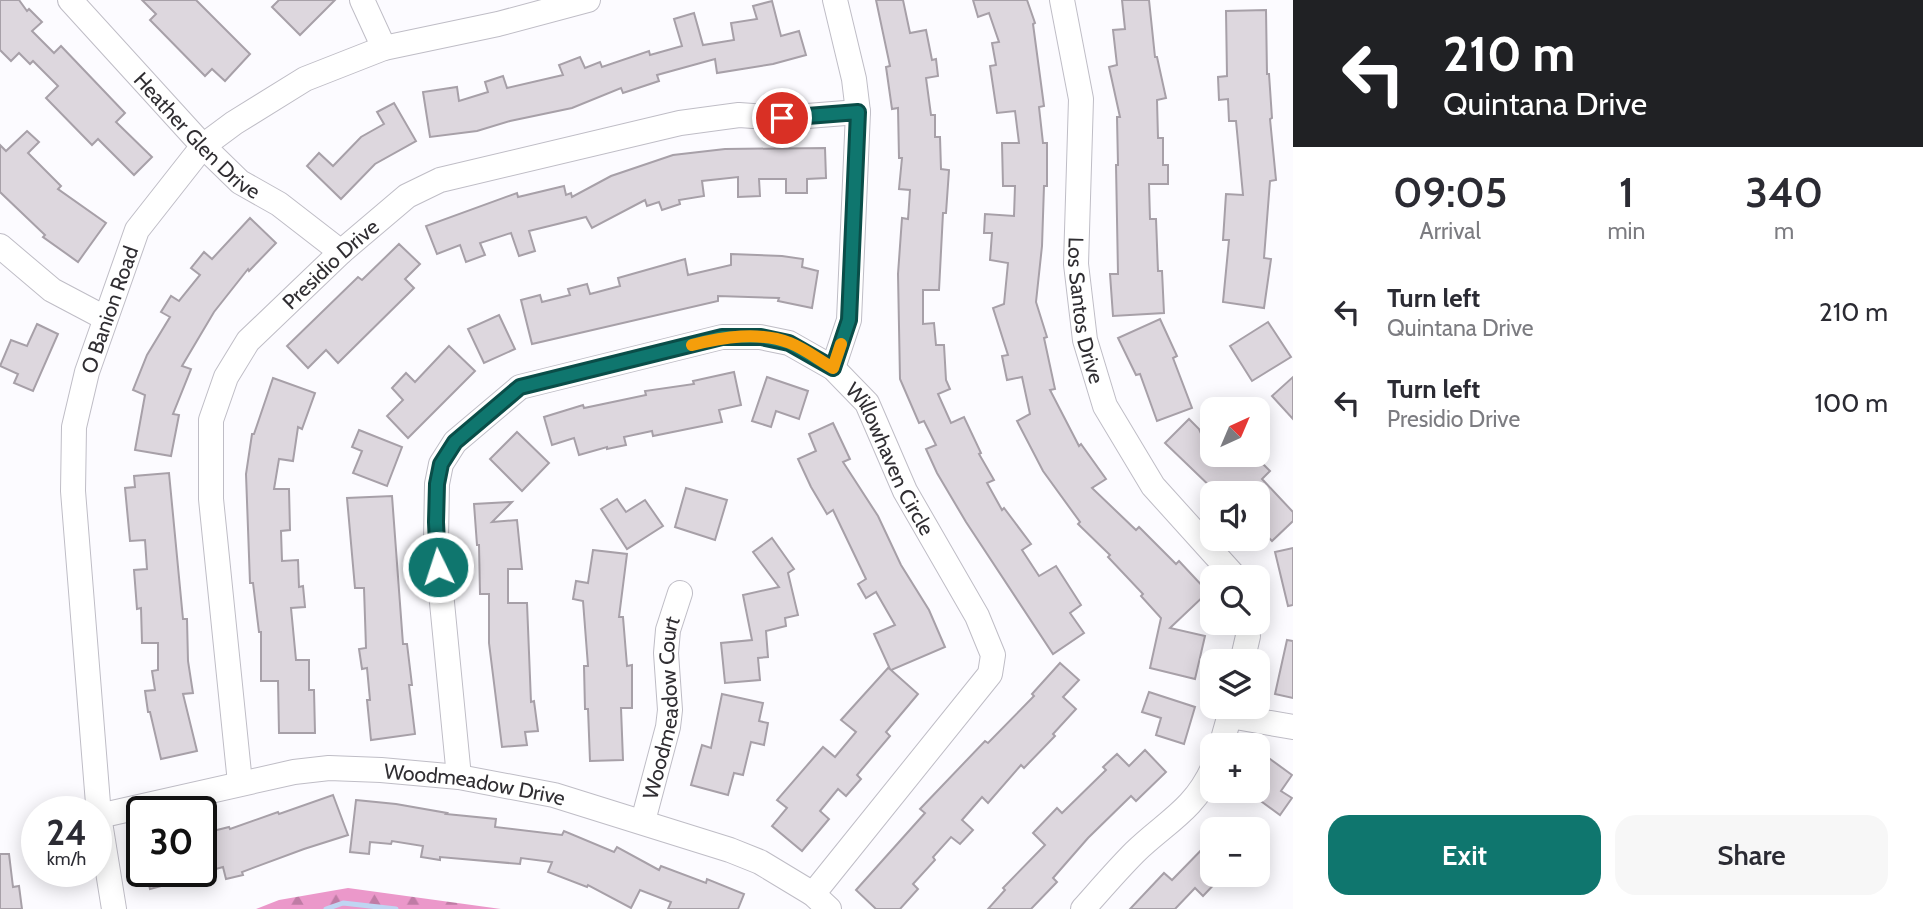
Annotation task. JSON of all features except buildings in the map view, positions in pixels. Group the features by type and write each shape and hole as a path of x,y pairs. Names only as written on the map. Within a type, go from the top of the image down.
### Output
{"street":[{"name":"Heather Glen Drive","path":"71,0 203,146 240,182 279,204 341,252"},
{"path":"362,0 384,48"},
{"name":"O Banion Road","path":"97,796 73,491 74,427 87,372 138,230 203,146 234,123 305,79 384,48 498,24 588,0"},
{"path":"833,368 849,320 858,112 854,79 835,0"},
{"name":"Los Santos Drive","path":"1062,0 1081,100 1076,264 1085,340 1105,406 1153,486 1224,565"},
{"name":"Presidio Drive","path":"240,783 211,499 211,419 226,377 248,341 341,252 407,196 440,180 680,123 739,115 782,118 858,112"},
{"path":"0,246 52,290 105,318"},
{"name":"Willowhaven Circle","path":"459,777 436,541 437,484 441,464 455,442 520,387 722,337 761,337 789,343 833,368 867,403 905,491 977,616 993,655 989,674 821,902"},
{"name":"Woodmeadow Court","path":"643,821 668,727 668,630 680,593"},
{"path":"1260,719 1293,727"},
{"name":"Woodmeadow Drive","path":"112,813 240,783 329,768 459,777 554,795 643,821 760,862 821,902"},
{"path":"1083,909 1136,851 1180,815 1200,792"},
{"name":"O Banion Road","path":"110,887 114,909"}],"green space":[{"path":"348,888 501,909 256,909 279,900"}],"waterway":[{"path":"326,909 343,903 396,909"}],"slow traffic":[{"path":"692,345 722,337 761,337 789,343 833,368 841,344"}],"route":[{"path":"438,567 437,484 441,464 455,442 520,387 722,337 761,337 789,343 833,368 849,320 858,112 782,118"}]}
